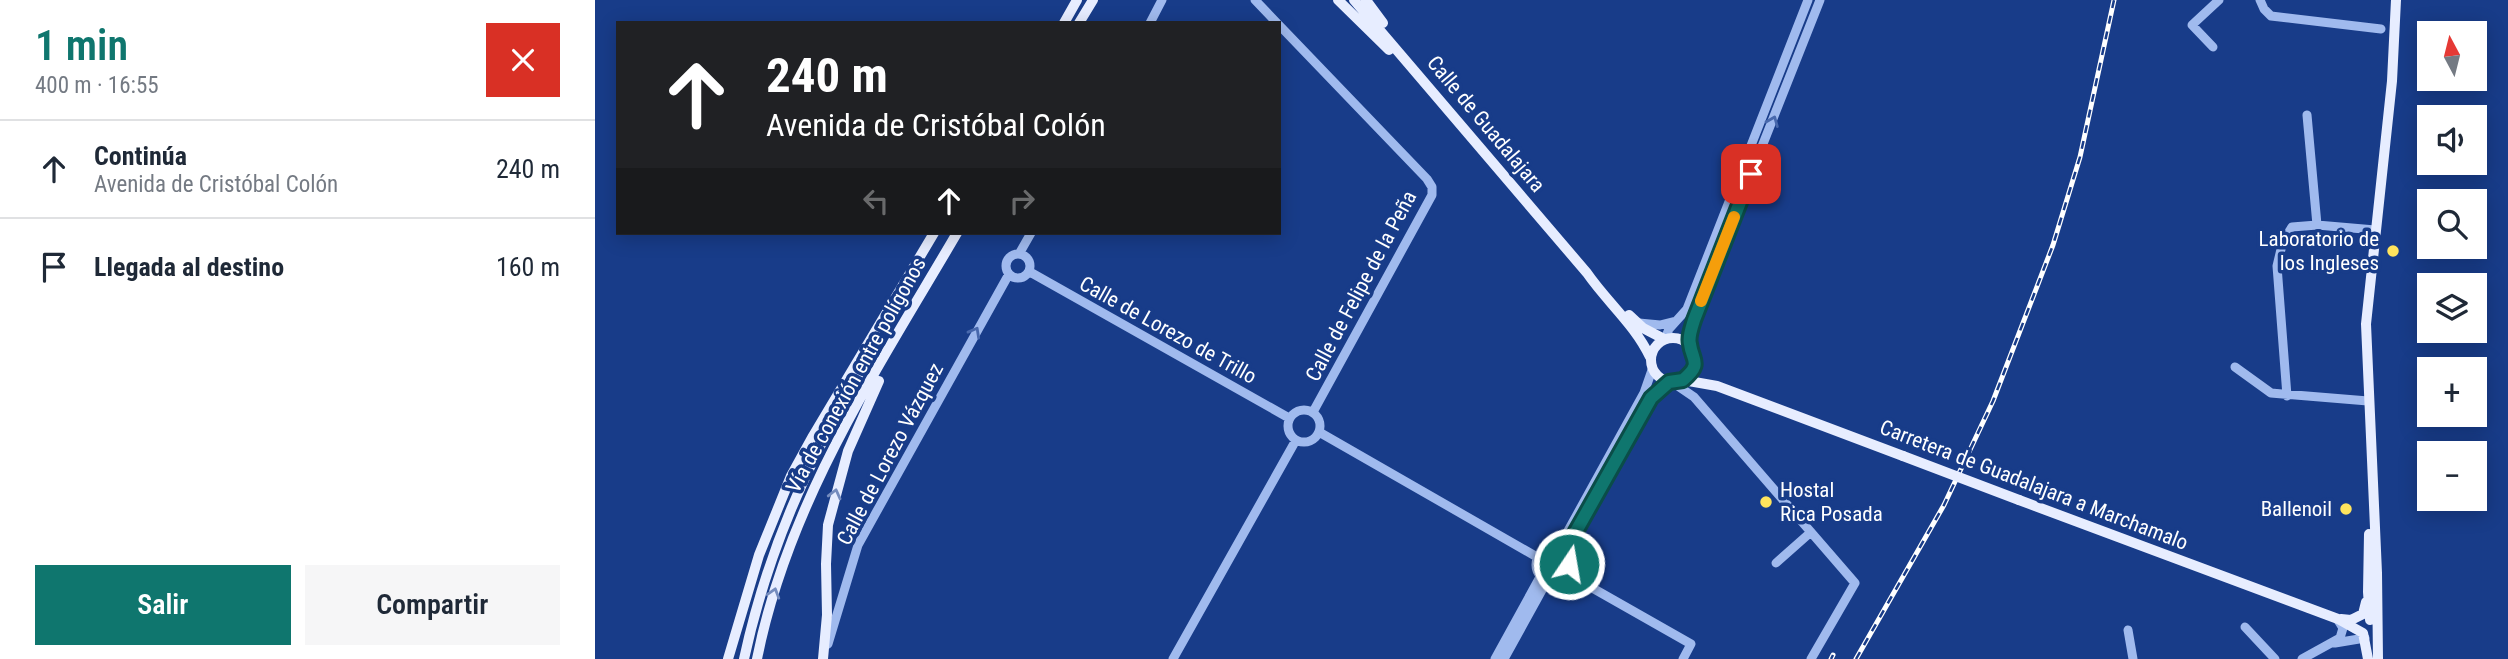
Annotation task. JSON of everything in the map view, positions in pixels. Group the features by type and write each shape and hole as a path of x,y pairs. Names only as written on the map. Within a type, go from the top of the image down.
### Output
{"main road":[{"path":"1065,21 1077,0"},
{"path":"1080,21 1093,0"},
{"path":"1338,0 1438,96"},
{"name":"Calle de Guadalajara","path":"1355,0 1587,273 1637,323 1664,339"},
{"path":"1366,0 1469,125 1485,152"},
{"path":"2378,659 2366,324 2392,81 2396,2"},
{"path":"728,659 763,545 791,476 933,235"},
{"name":"Vía de conexión entre polígonos","path":"744,659 772,553 802,480 844,401 940,235"},
{"path":"823,659 827,615 827,539 840,478 858,425 875,387 926,299 958,235"},
{"name":"Vía de conexión entre polígonos","path":"757,659 778,578 811,495 851,415 958,235"},
{"name":"Calle de Guadalajara","path":"1587,273 1600,292 1639,335 1650,356"},
{"path":"1678,338 1689,345 1694,354 1695,366 1680,380 1658,377 1652,370 1650,356 1655,346 1664,339 1678,338"},
{"name":"Carretera de Guadalajara a Marchamalo","path":"1695,366 1717,386"},
{"name":"Carretera de Guadalajara a Marchamalo","path":"1680,380 1717,386 2338,619 2361,631 2365,638"},
{"path":"2369,659 2368,501 2372,472"},
{"path":"2338,619 2351,620 2363,614 2368,592"},
{"path":"2365,638 2369,659"}],"street":[{"path":"1151,21 1163,0"},
{"name":"Calle de Felipe de la Peña","path":"1255,0 1275,21"},
{"path":"1664,339 1687,309 1808,0"},
{"path":"1689,345 1694,320 1820,0"},
{"path":"2213,47 2192,25 2219,0"},
{"path":"2260,0 2271,16 2381,29"},
{"name":"Calle de Felipe de la Peña","path":"1281,27 1432,187 1432,195 1313,412"},
{"path":"2307,115 2317,225"},
{"path":"2287,396 2277,266 2283,241 2292,223 2375,230"},
{"path":"1019,254 1030,235"},
{"path":"1019,254 1028,258 1030,272 1018,279 1009,274 1007,260 1012,255 1019,254"},
{"name":"Calle de Lorezo de Trillo","path":"1030,272 1289,418"},
{"name":"Calle de Lorezo Vázquez","path":"823,659 858,545 1009,274"},
{"path":"1637,323 1660,325 1678,320"},
{"path":"2235,367 2271,393 2368,401"},
{"path":"1562,553 1650,383 1652,370"},
{"path":"1562,553 1651,398 1680,380"},
{"path":"1680,380 1695,397"},
{"path":"1680,380 1855,583 1811,659"},
{"path":"1302,410 1313,412 1319,420 1319,432 1308,442 1296,440 1288,429 1289,418 1302,410"},
{"path":"1319,432 1537,557"},
{"path":"1173,659 1296,440"},
{"path":"1776,563 1811,532"},
{"path":"1548,549 1562,553 1569,564 1566,573 1556,581 1543,579 1535,567 1537,557 1548,549"},
{"path":"1566,573 1692,644 1683,659"},
{"path":"1495,659 1543,579"},
{"path":"1504,659 1543,579"},
{"path":"2302,659 2340,638 2343,632 2338,619"},
{"path":"2245,627 2275,659"},
{"path":"2128,630 2133,659"},
{"path":"2333,643 2365,638"}],"railway":[{"path":"1856,659 1944,505 1993,401 2053,245 2080,157 2114,0"},
{"path":"1831,659 1833,655"}],"slow traffic":[{"path":"1701,301 1734,217"}],"place":[{"name":"Laboratorio de los Ingleses","path":"2393,251"},
{"name":"Hostal Rica Posada","path":"1766,502"},
{"name":"Ballenoil","path":"2346,509"}],"route":[{"path":"1569,564 1567,548 1654,393 1669,382 1683,380 1695,366 1694,354 1689,345 1694,320 1751,174"}]}
